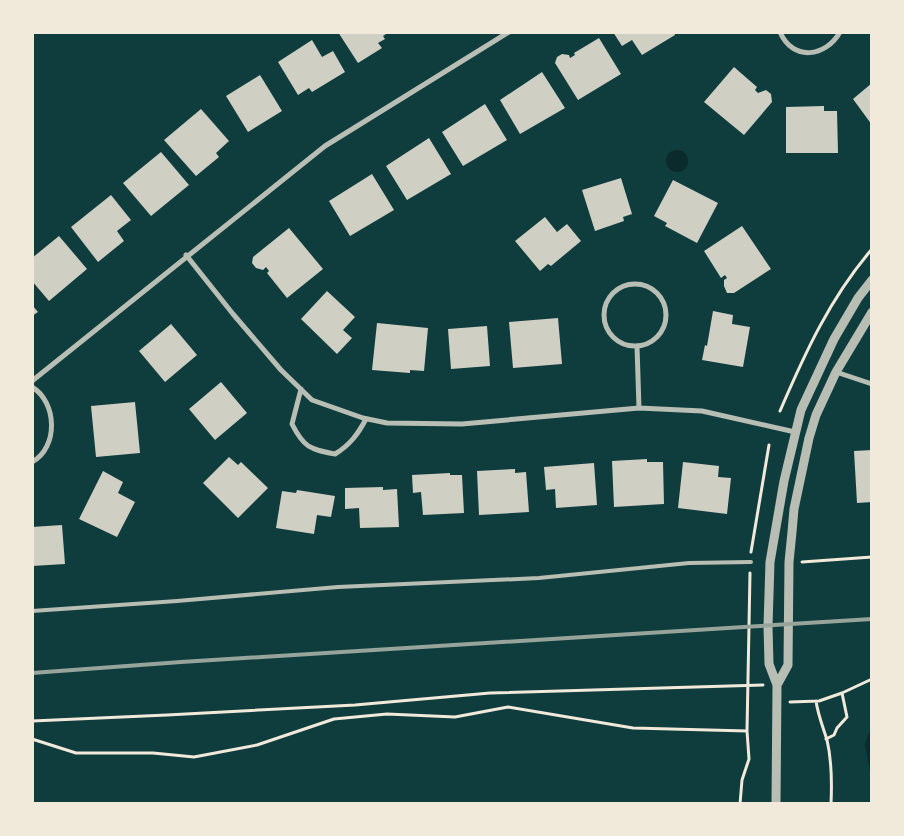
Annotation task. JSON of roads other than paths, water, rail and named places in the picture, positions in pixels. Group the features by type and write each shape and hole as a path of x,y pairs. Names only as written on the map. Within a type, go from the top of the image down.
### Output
{"street":[{"path":"32,381 325,146 509,32"},
{"path":"780,32 787,44 805,53 816,53 827,48 835,42 840,32"},
{"path":"186,256 281,370 312,400 366,419 386,423 462,424 639,408 702,411 795,432"},
{"path":"776,804 777,685 769,664 768,626 770,562 784,481 801,410 834,339 858,298 872,280"},
{"path":"632,283 643,284 656,292 665,305 666,316 664,326 659,335 651,342 637,346 622,343 613,338 607,330 604,320 606,300 622,286 632,283"},
{"path":"777,685 788,665 789,562 794,509 809,438 816,415 836,372 872,312"},
{"path":"637,346 639,408"},
{"path":"836,372 872,384"},
{"path":"32,387 44,397 49,407 52,432 44,453 32,462"},
{"path":"301,389 292,424 301,442 316,450 335,454 346,448 358,434 366,419"}],"lane":[{"path":"32,611 338,587 539,578 689,563 751,562"}],"water":[{"path":"677,150 687,157 688,161 681,171 677,172 667,165 666,161 673,151"},
{"path":"871,728 871,777 865,744"}],"railway":[{"path":"32,673 872,619"}]}
